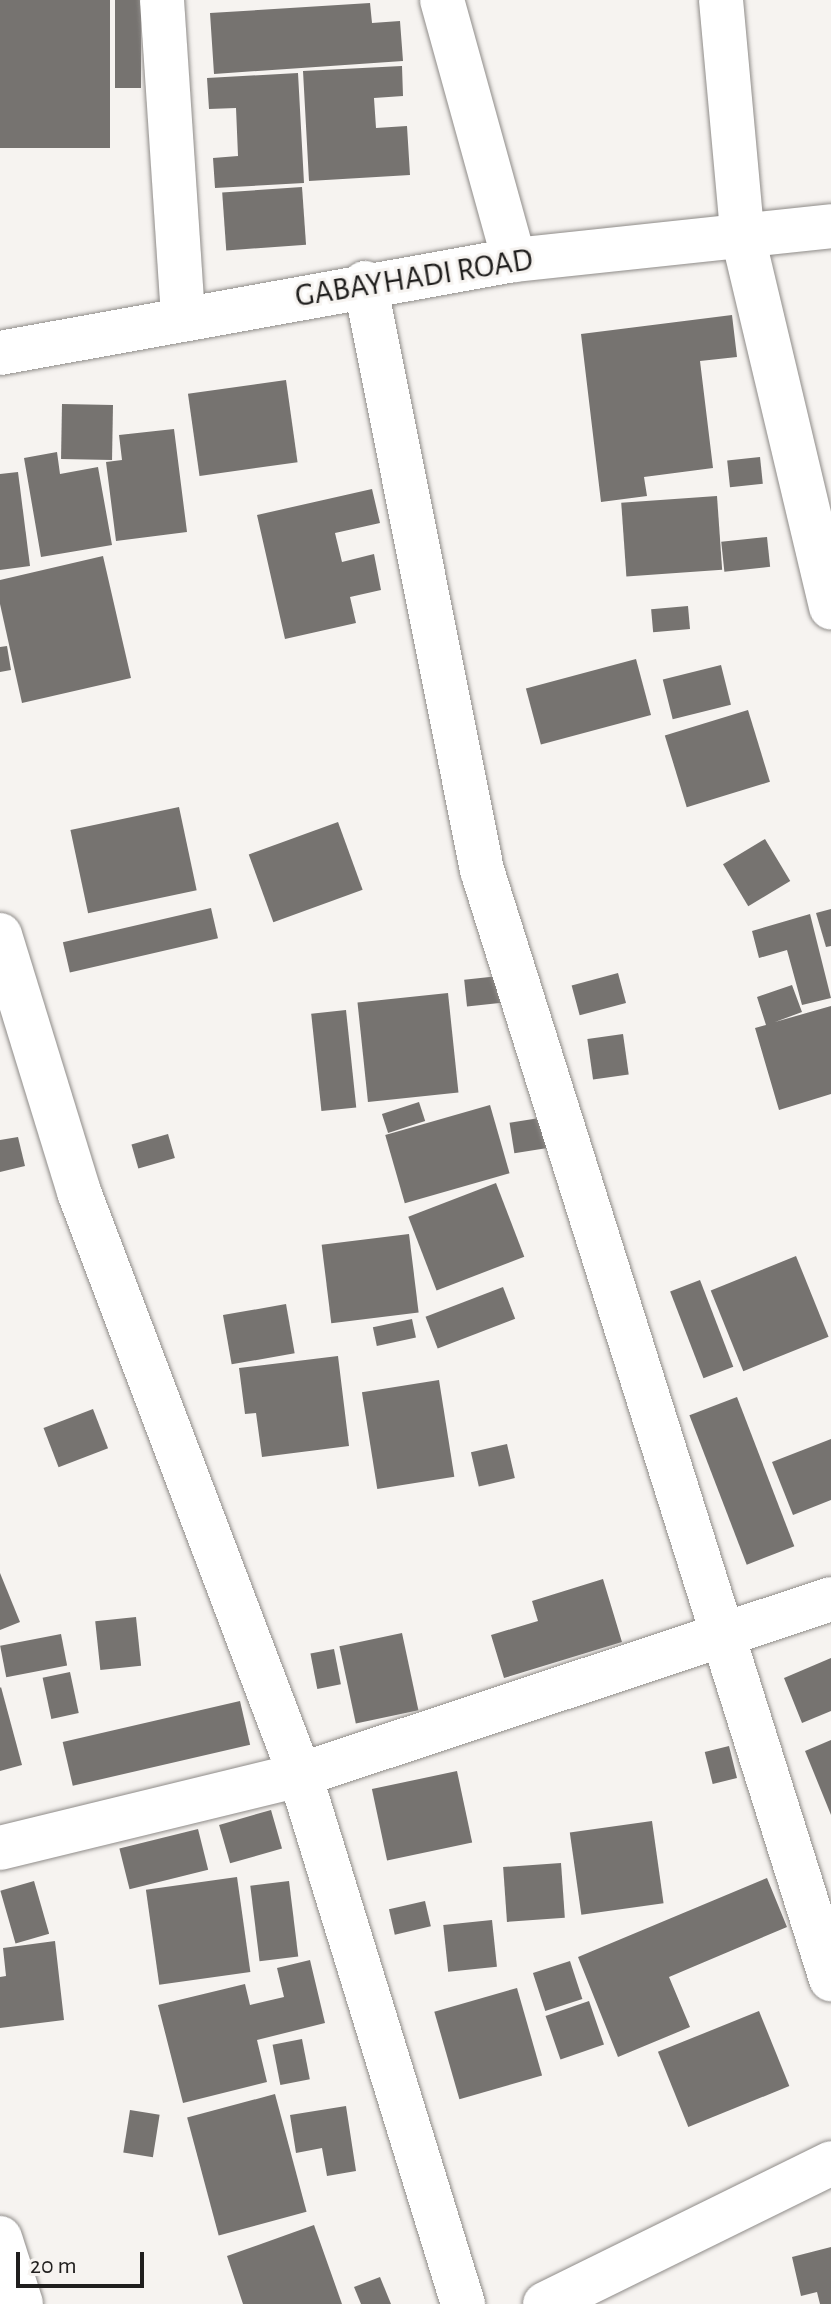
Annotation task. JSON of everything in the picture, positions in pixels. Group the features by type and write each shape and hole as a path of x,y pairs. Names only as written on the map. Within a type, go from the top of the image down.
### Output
{"street":[{"path":"162,0 183,318"},
{"path":"442,0 514,260"},
{"path":"721,0 742,233 831,608"},
{"name":"GABAYHADI ROAD","path":"0,353 365,283 514,260 742,233 831,226"},
{"path":"365,283 482,870 831,1979"},
{"path":"0,935 95,1237 300,1775 463,2304"},
{"path":"0,1848 300,1775 831,1599"},
{"path":"545,2304 831,2163"},
{"path":"0,2238 21,2304"}],"building":[{"path":"0,0 110,0 110,148 0,148"},
{"path":"115,0 141,0 141,88 115,88"},
{"path":"370,3 372,23 400,21 403,61 214,74 210,13"},
{"path":"402,66 403,96 374,98 376,128 407,126 410,175 309,181 303,71"},
{"path":"298,73 304,183 215,188 213,158 238,156 236,108 209,109 207,78"},
{"path":"302,187 306,245 226,250 222,193"},
{"path":"732,315 737,357 700,361 713,468 644,477 647,496 601,502 581,334"},
{"path":"286,380 298,462 200,476 188,394"},
{"path":"62,404 113,405 112,460 61,459"},
{"path":"174,429 187,532 116,541 106,462 122,460 119,435"},
{"path":"57,452 60,474 98,467 112,545 41,557 24,458"},
{"path":"760,457 763,484 730,487 727,460"},
{"path":"18,472 30,566 0,570 0,474"},
{"path":"372,489 380,523 335,533 342,562 374,554 381,590 350,597 356,623 285,639 257,515"},
{"path":"717,496 722,570 626,577 621,503"},
{"path":"767,537 770,567 724,572 721,542"},
{"path":"103,556 131,678 22,703 0,604 0,580"},
{"path":"688,606 690,629 653,632 651,609"},
{"path":"7,646 11,670 0,672 0,647"},
{"path":"636,659 651,715 541,745 526,689"},
{"path":"721,665 731,705 673,719 663,680"},
{"path":"748,710 770,782 687,807 665,735"},
{"path":"179,807 197,890 88,913 70,830"},
{"path":"338,822 363,890 273,922 249,854"},
{"path":"765,839 790,881 748,906 723,864"},
{"path":"211,908 218,938 70,972 63,942"},
{"path":"831,909 831,946 826,947 816,913"},
{"path":"810,914 831,998 802,1005 787,950 759,958 752,931"},
{"path":"618,973 626,1003 580,1015 572,985"},
{"path":"499,976 502,1003 467,1007 464,980"},
{"path":"792,985 802,1012 775,1022 831,1006 831,1094 779,1110 755,1028 766,1025 757,997"},
{"path":"448,993 458,1092 368,1102 357,1003"},
{"path":"346,1010 356,1107 321,1111 311,1014"},
{"path":"623,1034 629,1075 593,1080 587,1039"},
{"path":"419,1102 425,1121 388,1133 382,1114"},
{"path":"490,1105 510,1173 405,1203 385,1135"},
{"path":"552,1116 557,1147 514,1153 510,1123"},
{"path":"168,1134 175,1158 138,1169 131,1144"},
{"path":"18,1137 25,1166 0,1172 0,1140"},
{"path":"496,1183 524,1257 437,1290 408,1217"},
{"path":"409,1234 419,1312 331,1323 322,1245"},
{"path":"796,1256 829,1337 743,1371 711,1290"},
{"path":"700,1280 733,1367 703,1378 670,1291"},
{"path":"503,1287 515,1319 438,1348 426,1317"},
{"path":"286,1304 295,1353 232,1364 223,1315"},
{"path":"412,1319 416,1338 377,1346 373,1327"},
{"path":"338,1356 349,1446 262,1457 256,1413 245,1414 239,1368"},
{"path":"439,1380 454,1477 377,1489 362,1392"},
{"path":"737,1397 794,1546 747,1565 689,1415"},
{"path":"93,1409 108,1448 59,1467 44,1428"},
{"path":"831,1439 831,1500 793,1515 772,1462"},
{"path":"507,1444 515,1478 479,1486 471,1452"},
{"path":"0,1573 20,1622 0,1630"},
{"path":"603,1579 622,1642 504,1678 491,1635 538,1621 532,1601"},
{"path":"136,1617 141,1666 100,1670 95,1621"},
{"path":"402,1633 418,1710 356,1724 339,1646"},
{"path":"61,1634 67,1665 6,1677 0,1646"},
{"path":"334,1649 341,1684 317,1689 310,1654"},
{"path":"831,1658 831,1711 802,1723 784,1678"},
{"path":"70,1672 79,1713 51,1719 43,1678"},
{"path":"0,1688 22,1765 0,1771"},
{"path":"240,1701 250,1745 73,1786 63,1742"},
{"path":"831,1740 831,1815 805,1751"},
{"path":"729,1746 737,1778 713,1784 705,1752"},
{"path":"457,1771 472,1842 387,1860 372,1789"},
{"path":"271,1810 282,1848 230,1863 219,1825"},
{"path":"652,1821 664,1903 581,1915 570,1833"},
{"path":"198,1829 208,1870 130,1889 119,1849"},
{"path":"561,1863 565,1918 507,1922 503,1867"},
{"path":"237,1877 250,1972 159,1985 146,1890"},
{"path":"767,1878 787,1927 669,1977 690,2027 618,2057 578,1957"},
{"path":"34,1881 49,1934 16,1944 0,1891"},
{"path":"289,1881 298,1956 260,1961 250,1886"},
{"path":"425,1901 431,1926 395,1935 389,1909"},
{"path":"492,1920 497,1967 448,1972 443,1925"},
{"path":"55,1941 64,2020 0,2028 0,1977 6,1976 3,1948"},
{"path":"310,1960 325,2023 257,2040 267,2082 183,2103 158,2005 245,1984 250,2005 284,1997 277,1968"},
{"path":"570,1961 582,1999 545,2011 533,1973"},
{"path":"517,1988 542,2075 459,2099 434,2012"},
{"path":"589,2001 604,2044 560,2059 546,2016"},
{"path":"759,2011 789,2086 688,2127 658,2052"},
{"path":"302,2039 310,2079 280,2085 273,2045"},
{"path":"275,2094 307,2212 219,2235 187,2118"},
{"path":"346,2106 356,2171 327,2176 322,2148 296,2153 290,2115"},
{"path":"130,2110 160,2115 153,2157 123,2152"},
{"path":"314,2225 342,2304 243,2304 227,2256"},
{"path":"831,2247 831,2304 820,2304 817,2292 801,2296 792,2257"},
{"path":"380,2277 391,2304 361,2304 354,2287"}]}
